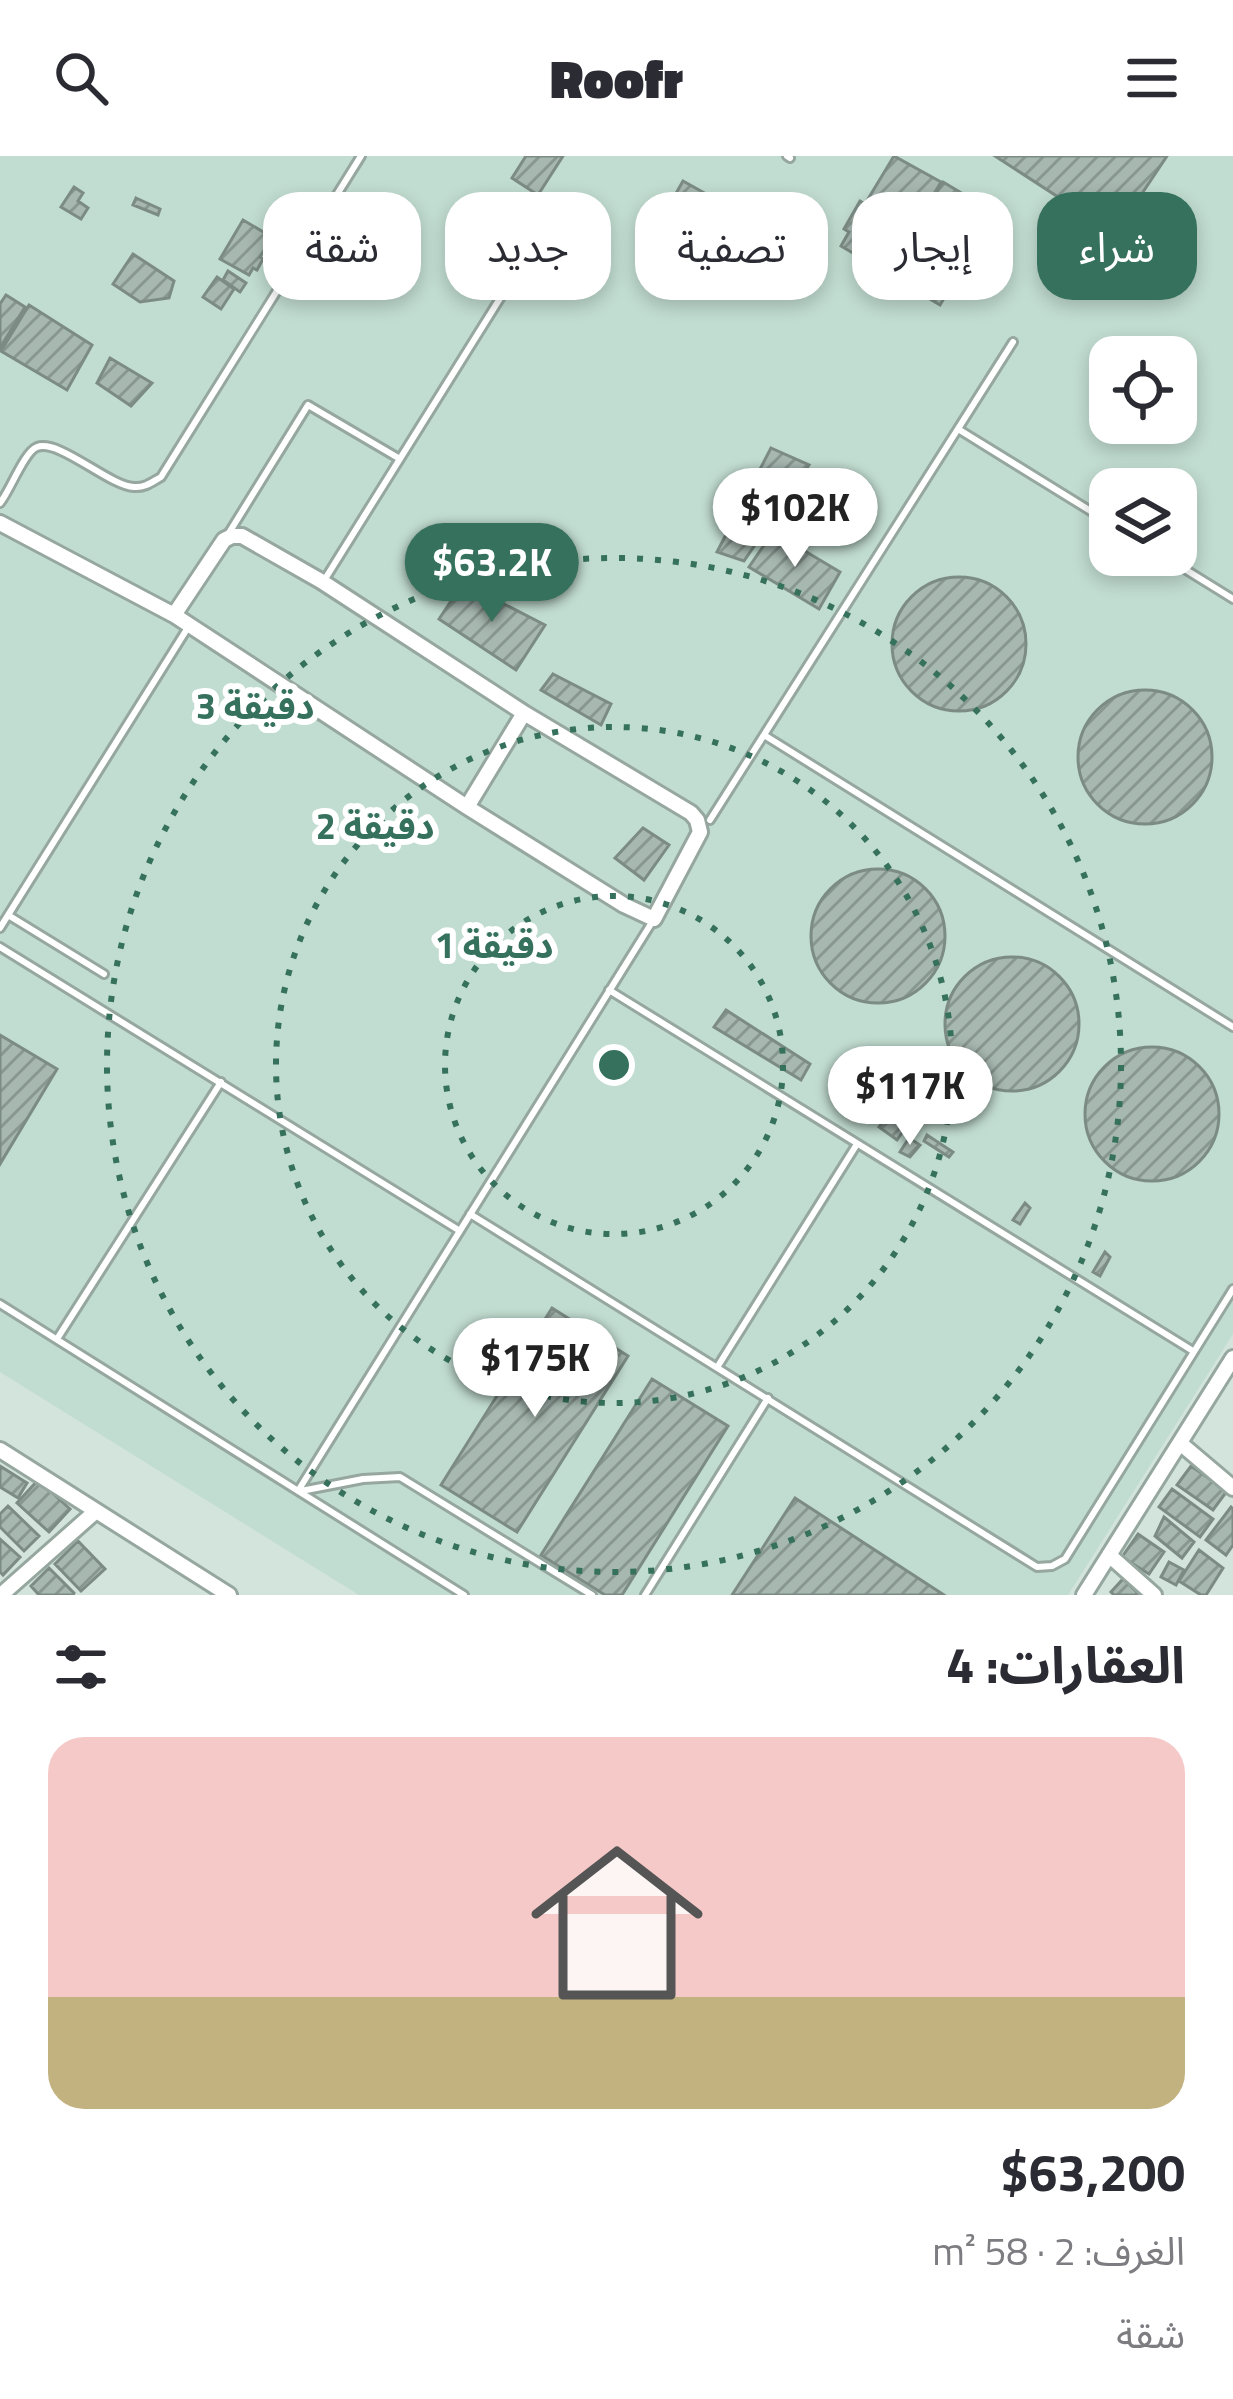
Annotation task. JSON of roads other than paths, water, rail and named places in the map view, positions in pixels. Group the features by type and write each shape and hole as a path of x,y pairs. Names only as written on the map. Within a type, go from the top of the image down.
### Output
{"street":[{"path":"1,528 174,615 466,807 654,919 700,832 697,820 323,582 242,536 224,541 174,615"},
{"path":"466,807 524,713"},
{"path":"1084,1595 1233,1358"},
{"path":"1180,1443 1233,1488"},
{"path":"0,1450 229,1595"},
{"path":"1,1595 96,1511"},
{"path":"1109,1555 1154,1595"}],"lane":[{"path":"1,528 2,500 38,447 66,454 127,486 146,486 161,477 361,156"},
{"path":"323,582 499,300"},
{"path":"710,820 1012,342"},
{"path":"224,541 308,405 400,459"},
{"path":"958,429 1089,510"},
{"path":"1197,576 1233,598"},
{"path":"0,928 189,626"},
{"path":"764,735 1233,1027"},
{"path":"8,915 104,974"},
{"path":"298,1491 654,919"},
{"path":"1,948 460,1231"},
{"path":"609,990 1194,1351"},
{"path":"56,1339 221,1082"},
{"path":"718,1366 857,1144"},
{"path":"470,1214 1037,1567 1065,1559 1233,1288"},
{"path":"0,1304 464,1595"},
{"path":"645,1595 769,1398"},
{"path":"298,1491 400,1477 592,1595"}]}
